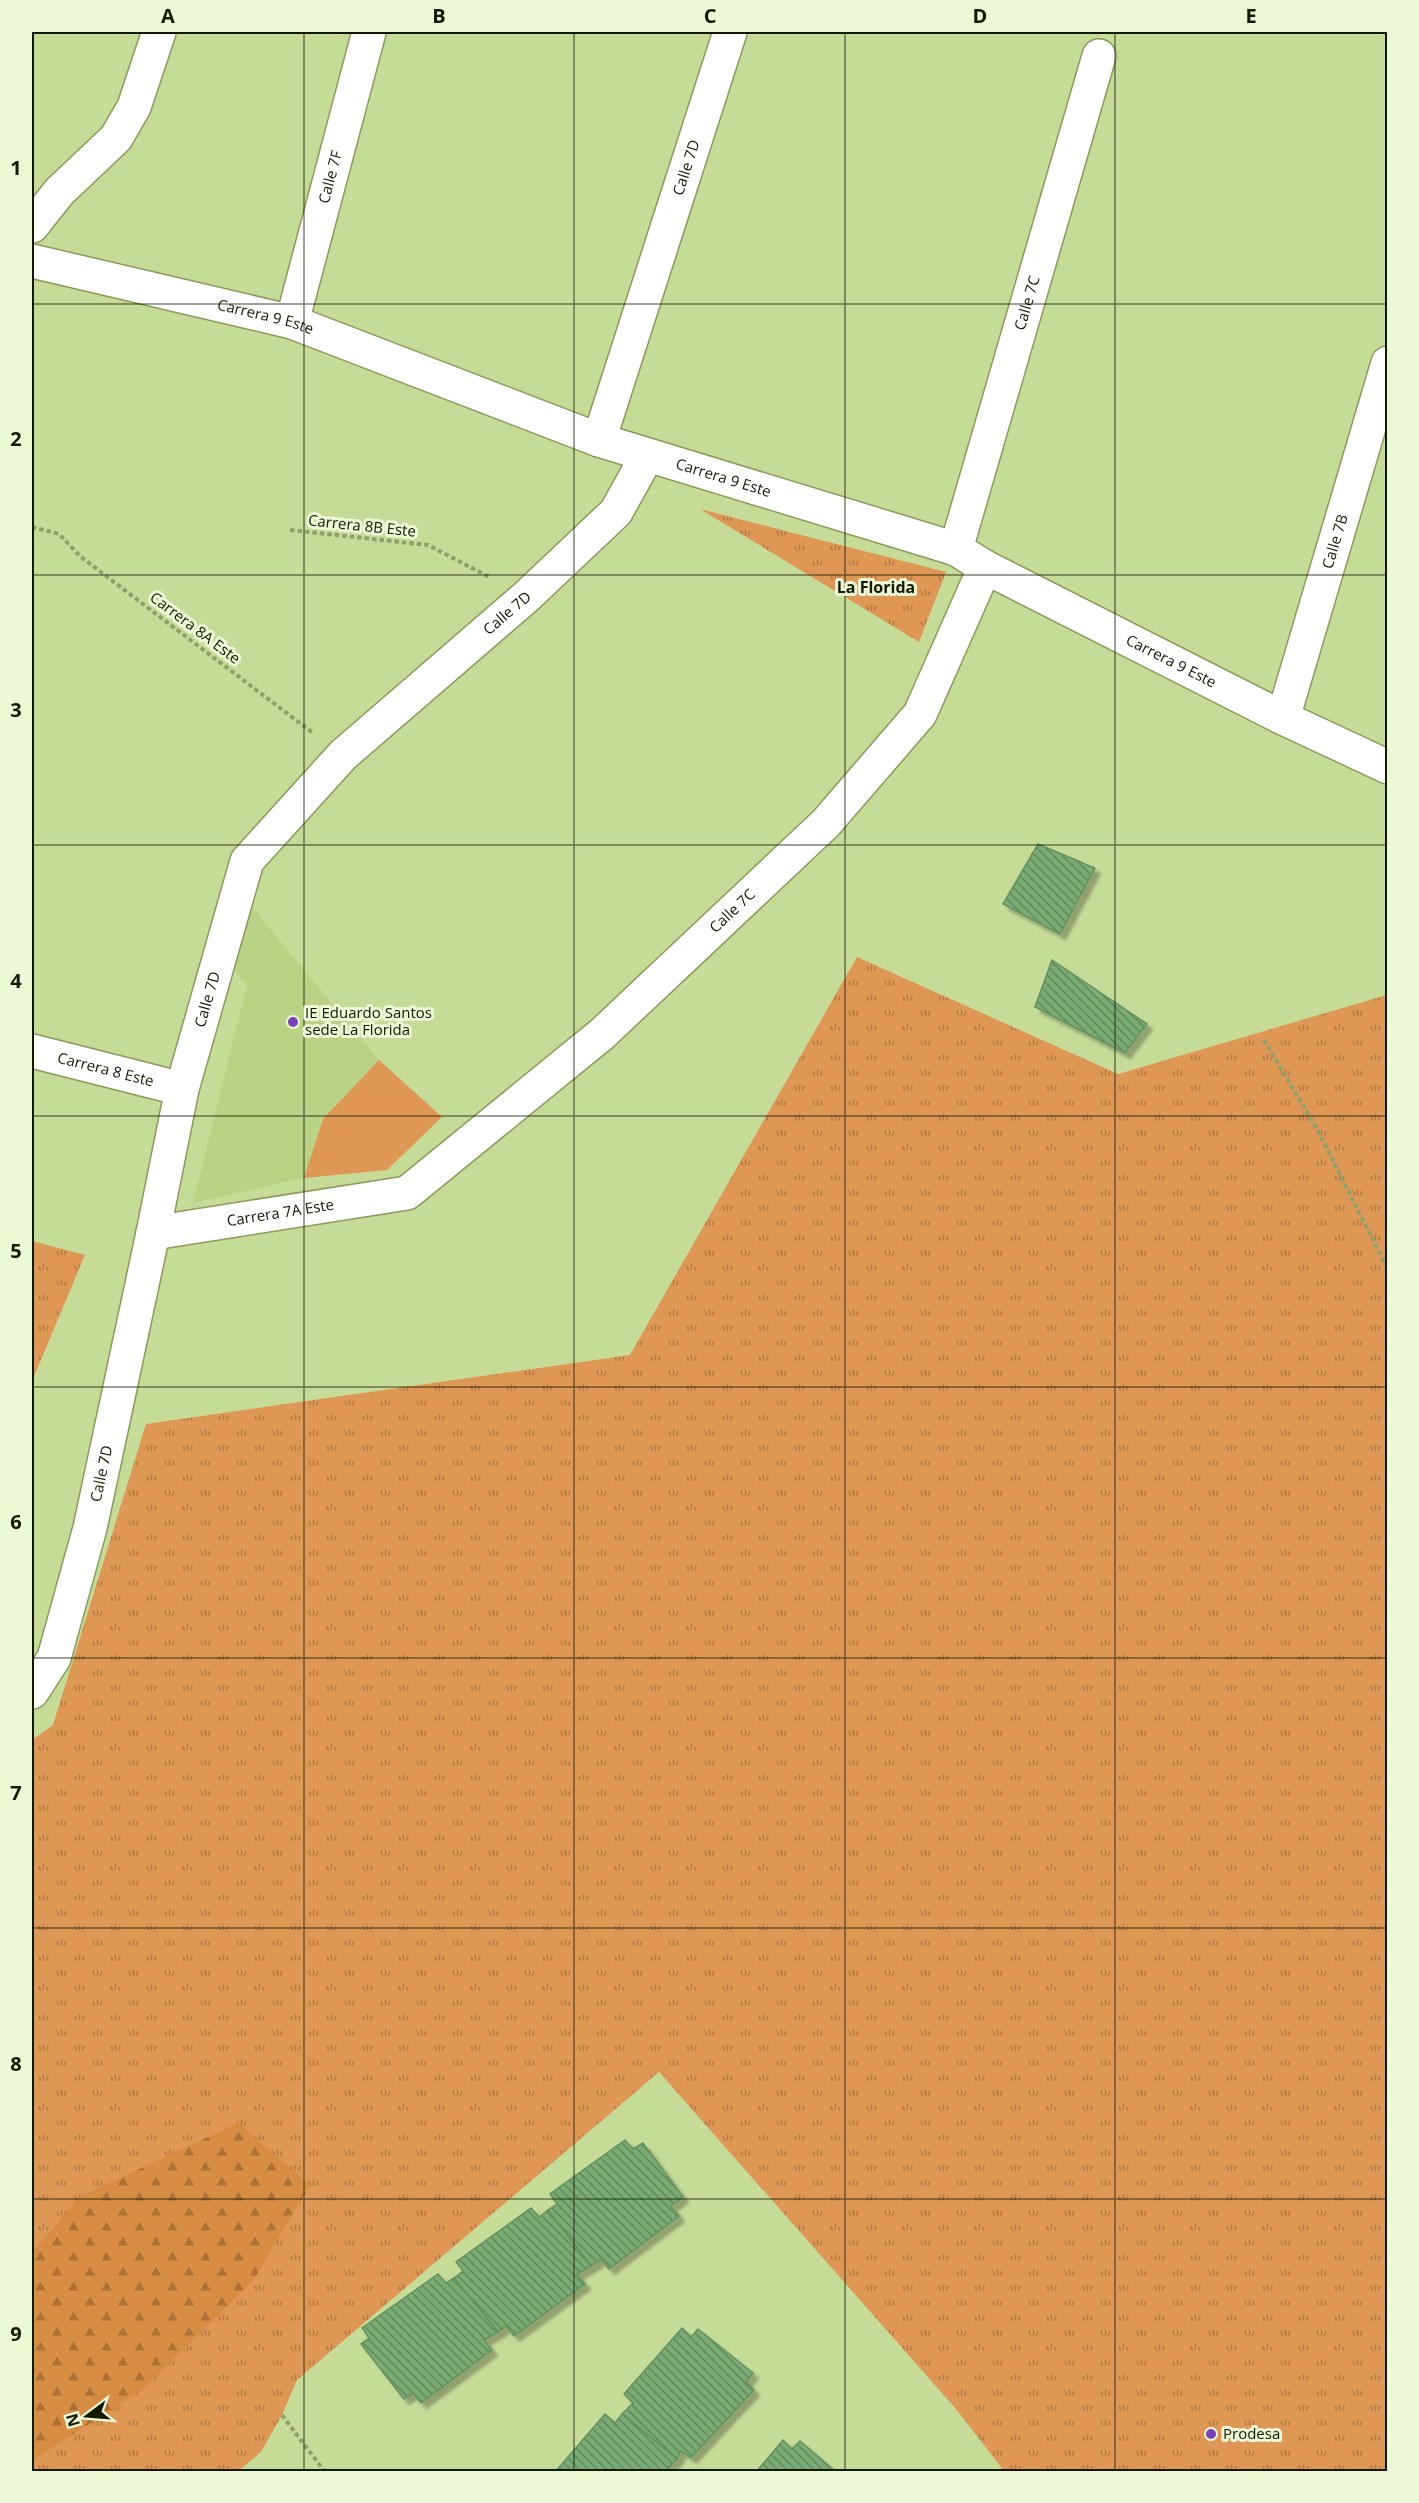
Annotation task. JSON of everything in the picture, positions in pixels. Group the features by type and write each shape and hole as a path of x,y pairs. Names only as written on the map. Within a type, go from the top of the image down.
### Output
{"street":[{"path":"32,226 59,192 116,138 134,107 159,32"},
{"name":"Calle 7F","path":"292,322 369,32"},
{"name":"Calle 7D","path":"599,440 730,32"},
{"name":"Calle 7C","path":"956,549 1099,56"},
{"name":"Carrera 9 Este","path":"32,261 292,322 599,440 956,549 985,567 1283,718 1388,767"},
{"name":"Calle 7B","path":"1283,718 1388,363"},
{"name":"Calle 7D","path":"32,1692 54,1658 90,1528 182,1089 247,861 343,755 526,597 616,512 647,456"},
{"name":"Calle 7C","path":"407,1193 602,1034 826,823 920,714 985,567"},
{"name":"Carrera 8 Este","path":"32,1051 182,1089"},
{"name":"Carrera 7A Este","path":"153,1233 407,1193"}],"path":[{"name":"Carrera 8A Este","path":"32,527 59,534 81,557 343,755"},
{"name":"Carrera 8B Este","path":"290,530 428,545 526,597"},
{"path":"1264,1040 1317,1129 1388,1270"},
{"path":"282,2415 325,2472"}],"shaded area":[{"name":"IE Eduardo Santos sede La Florida","path":"251,906 379,1060 323,1119 304,1178 193,1203 247,985 233,968"}],"green space":[{"path":"700,509 946,572 919,642"},
{"path":"857,957 1118,1074 1387,995 1387,2471 1004,2471 956,2409 659,2072 297,2380 282,2415 261,2452 238,2471 32,2471 32,1740 53,1725 146,1424 630,1355"},
{"path":"379,1060 442,1117 387,1170 304,1178 323,1119"},
{"path":"32,1241 85,1255 32,1381"},
{"path":"238,2123 310,2185 253,2281 142,2390 32,2461 32,2253 79,2197"}],"building":[{"path":"1038,844 1095,868 1060,934 1003,904"},
{"path":"1052,960 1147,1024 1125,1053 1035,1007"},
{"path":"625,2140 633,2149 643,2143 683,2197 671,2206 679,2216 609,2269 601,2259 591,2266 548,2210 557,2204 550,2194"},
{"path":"531,2208 539,2217 548,2210 591,2266 577,2274 585,2284 514,2336 506,2326 498,2332 454,2278 463,2271 456,2262"},
{"path":"438,2274 446,2283 454,2278 498,2332 484,2340 492,2350 421,2403 413,2393 404,2399 361,2344 369,2338 362,2328"},
{"path":"682,2328 691,2337 698,2329 753,2373 746,2382 754,2390 691,2458 681,2451 677,2459 622,2414 633,2403 624,2394"},
{"path":"605,2414 615,2423 622,2414 677,2459 669,2467 673,2472 555,2472"},
{"path":"783,2440 792,2449 800,2441 836,2472 756,2472"}],"place":[{"name":"IE Eduardo Santos sede La Florida","path":"293,1022"},
{"name":"Prodesa","path":"1211,2434"}],"district":[{"name":"La Florida","path":"876,587"}]}
